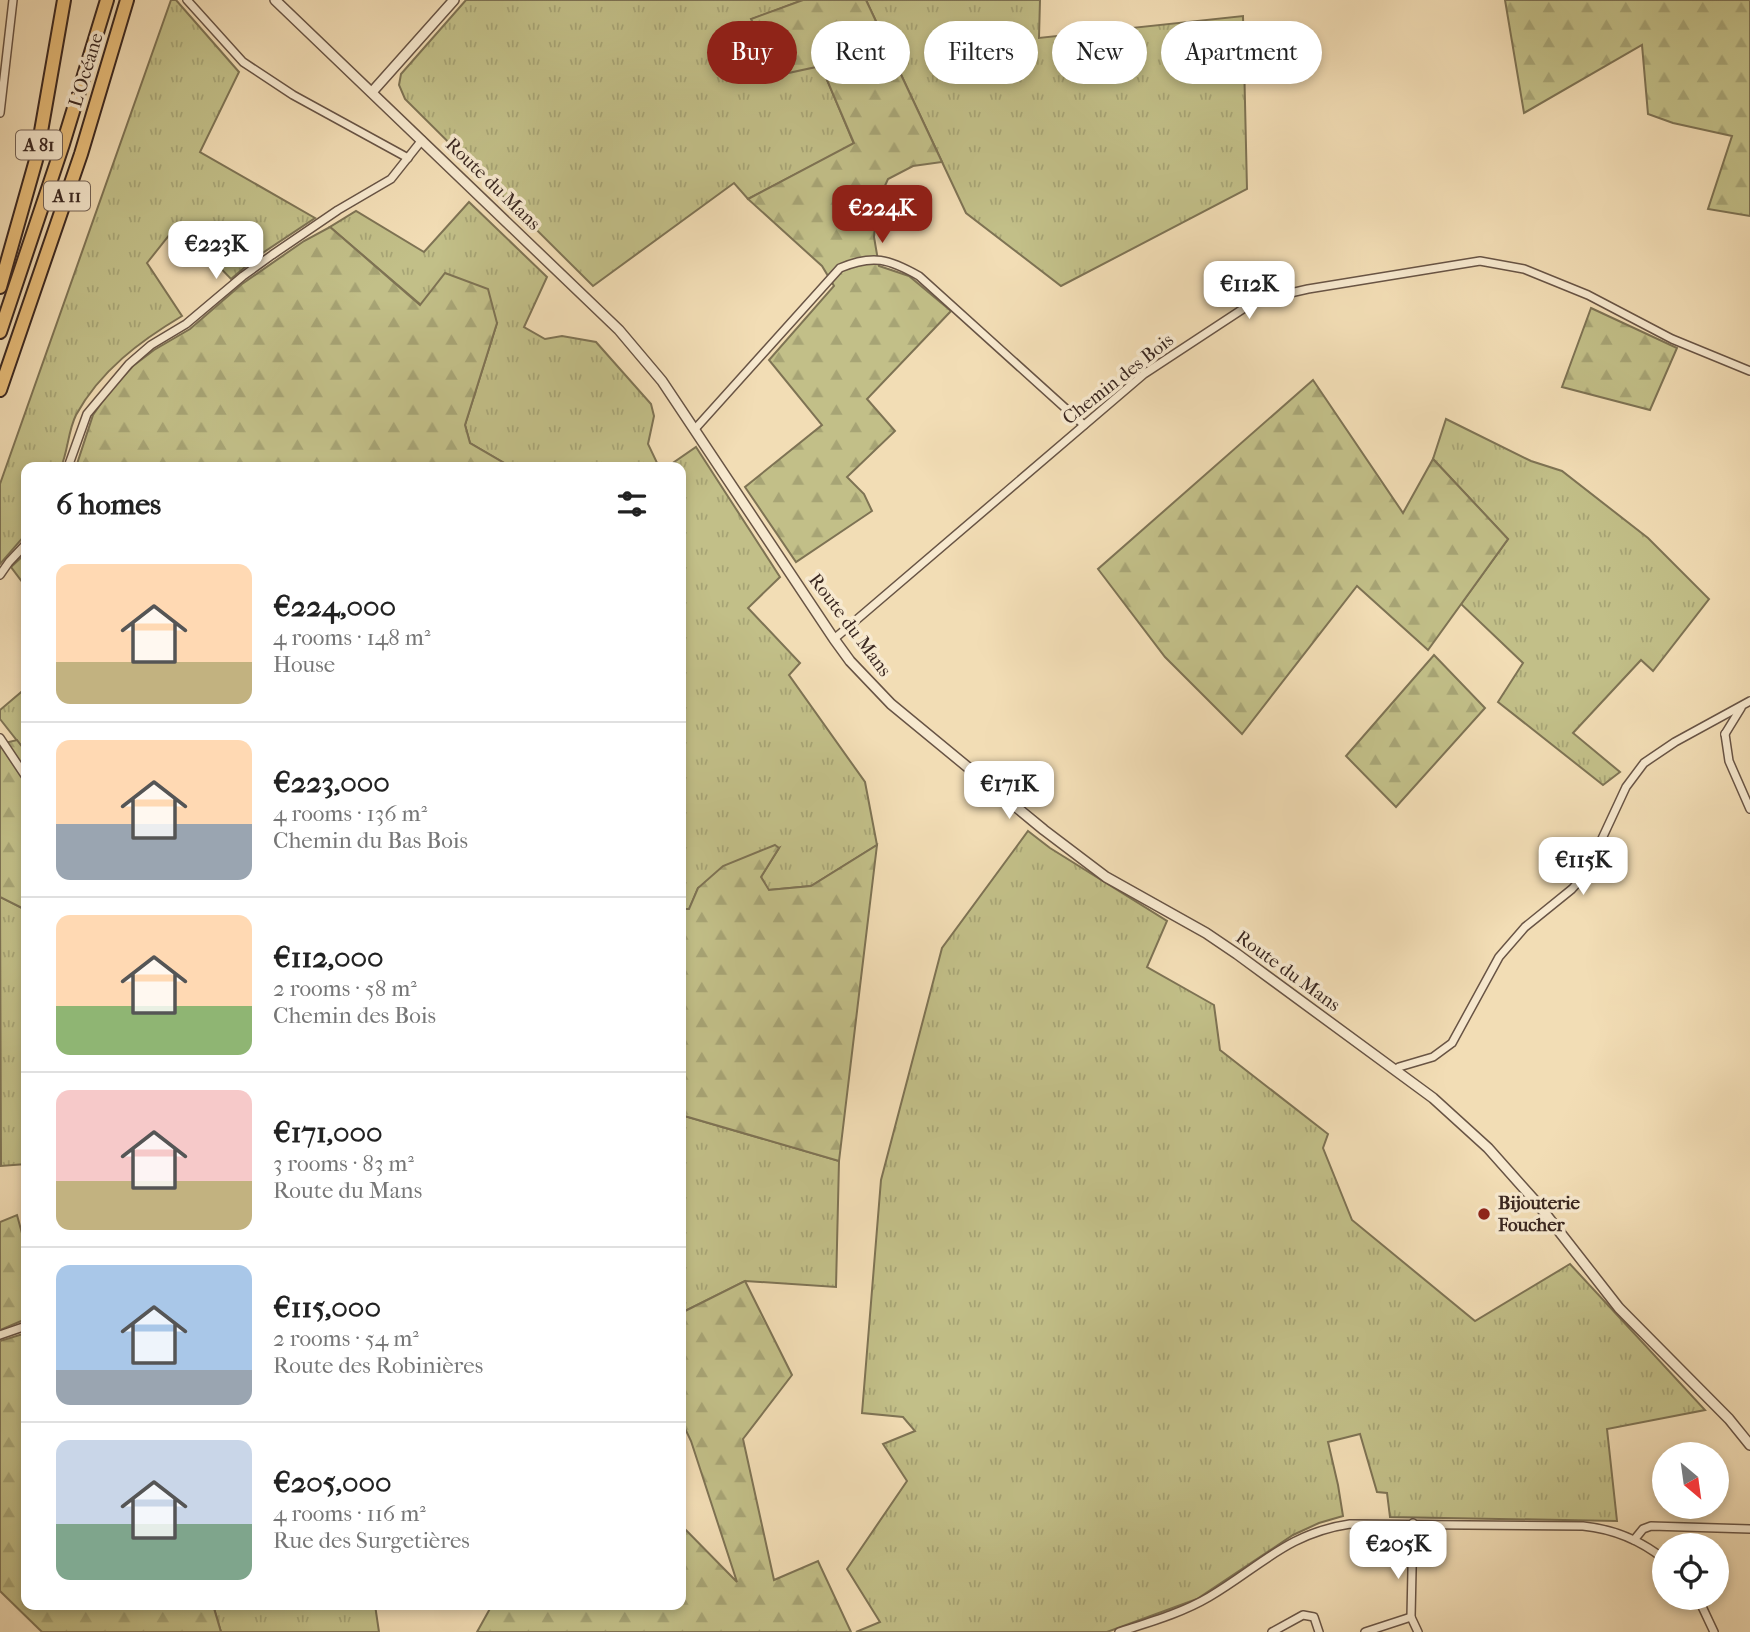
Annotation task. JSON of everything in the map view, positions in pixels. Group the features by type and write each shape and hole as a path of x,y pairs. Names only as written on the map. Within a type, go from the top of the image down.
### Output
{"highway":[{"name":"A 81","path":"0,287 36,160 64,0"},
{"name":"L’Océane","path":"0,332 63,144 107,0"},
{"name":"L’Océane","path":"0,390 81,154 127,0"}],"street":[{"path":"0,113 13,0"},
{"path":"187,0 243,62 293,95 408,158"},
{"name":"Route du Mans","path":"275,0 619,330 662,381 834,639 850,661 891,704 1083,861 1128,890 1206,933 1433,1098 1500,1159 1619,1308 1729,1419 1750,1445"},
{"path":"372,92 454,0"},
{"path":"70,462 87,414 129,364 151,345 186,324 272,255 391,179 422,141"},
{"path":"695,429 840,268 857,261 878,259 898,264 919,276 1084,425"},
{"name":"Chemin des Bois","path":"834,639 1144,374 1255,301 1308,289 1480,261 1524,269 1588,295 1672,339 1750,371"},
{"path":"0,575 21,549"},
{"path":"1396,1070 1398,1067 1433,1057 1452,1043 1499,957 1525,927 1581,879 1635,773 1653,756 1746,703"},
{"path":"1725,734 1746,703"},
{"path":"1712,722 1723,729 1729,761 1750,810"},
{"path":"0,738 21,770"},
{"path":"0,1335 21,1328"},
{"path":"1413,1523 1411,1617 1418,1632"},
{"path":"1119,1632 1198,1603 1280,1548 1310,1533 1350,1524 1583,1526 1607,1530 1634,1540 1652,1551"},
{"path":"1634,1540 1643,1529 1651,1526 1750,1529"},
{"path":"1704,1610 1714,1632"},
{"path":"1272,1632 1303,1615 1314,1617 1319,1632"},
{"path":"1365,1632 1411,1617"}],"green space":[{"path":"171,0 176,0 239,72 200,152 315,218 258,256 231,279 178,224 147,263 182,316 122,358 97,384 76,415 63,462 21,462 21,540 0,564 0,484"},
{"path":"466,0 803,0 752,19 755,21 707,21 707,84 797,84 797,49 811,58 811,84 829,84 854,144 748,199 734,183 593,286 405,99 399,85 401,74"},
{"path":"803,0 866,0 876,21 811,21 811,68 797,71 797,21 751,19"},
{"path":"866,0 1040,0 1039,38 1052,37 1052,84 1147,84 1147,26 1161,25 1161,84 1245,84 1247,189 1061,286 966,213 905,84 910,84 910,21 876,21"},
{"path":"1505,0 1750,0 1750,216 1708,209 1732,136 1673,123 1648,114 1642,45 1524,113"},
{"path":"1243,16 1243,21 1197,21"},
{"path":"829,84 905,84 942,162 913,166 888,179 878,201 874,237 879,266 909,276 951,311 867,399 895,431 847,477 864,494 872,511 796,562 745,487 822,425 769,360 834,286 822,266 748,199 854,143"},
{"path":"469,202 547,277 524,327 545,339 562,336 596,342 651,404 654,416 648,444 657,462 502,462 470,443 465,425 497,323 421,305 330,227 356,211 424,252"},
{"path":"330,227 420,305 445,273 488,289 497,323 465,425 470,443 502,462 78,462 93,415 109,392 133,366 190,329 242,284 304,241"},
{"path":"1591,308 1677,348 1650,410 1562,387"},
{"path":"1313,380 1403,513 1433,459 1508,539 1428,650 1357,586 1242,734 1165,657 1098,569"},
{"path":"1446,419 1531,461 1562,471 1648,538 1709,599 1653,671 1641,660 1573,733 1620,772 1603,785 1498,702 1523,663 1461,604 1508,539 1433,459"},
{"path":"696,447 780,577 748,608 800,663 789,675 865,782 877,845 811,886 768,890 761,877 779,848 698,888 689,910 686,910 686,462 674,462"},
{"path":"21,558 21,580 11,567"},
{"path":"1434,655 1485,708 1396,807 1346,756"},
{"path":"21,692 21,746 0,719 0,710"},
{"path":"17,740 21,745 21,908 0,897 0,744"},
{"path":"1028,831 1050,848 1167,921 1147,967 1214,1005 1220,1050 1328,1134 1323,1148 1352,1220 1475,1321 1570,1264 1705,1410 1607,1429 1617,1521 1390,1517 1387,1493 1377,1492 1360,1434 1328,1442 1343,1516 1293,1535 1197,1599 1107,1632 856,1632 880,1622 847,1569 907,1481 883,1444 915,1431 903,1417 862,1413 881,1180 942,948"},
{"path":"775,845 779,848 761,877 769,890 811,886 877,845 839,1161 686,1116 686,909 689,909 698,888 723,866"},
{"path":"0,897 21,908 21,1164 1,1166"},
{"path":"686,1116 839,1161 836,1287 745,1281 686,1310"},
{"path":"17,1215 21,1230 21,1321 0,1330 0,1222"},
{"path":"745,1281 792,1375 743,1439 774,1580 818,1561 851,1632 477,1632 489,1610 686,1610 686,1530 737,1582 686,1430 686,1310"},
{"path":"21,1335 21,1610 214,1610 221,1632 42,1632 0,1591 0,1341"},
{"path":"214,1610 376,1610 379,1632 221,1632"}],"place":[{"name":"Bijouterie Foucher","path":"1484,1214"}]}
